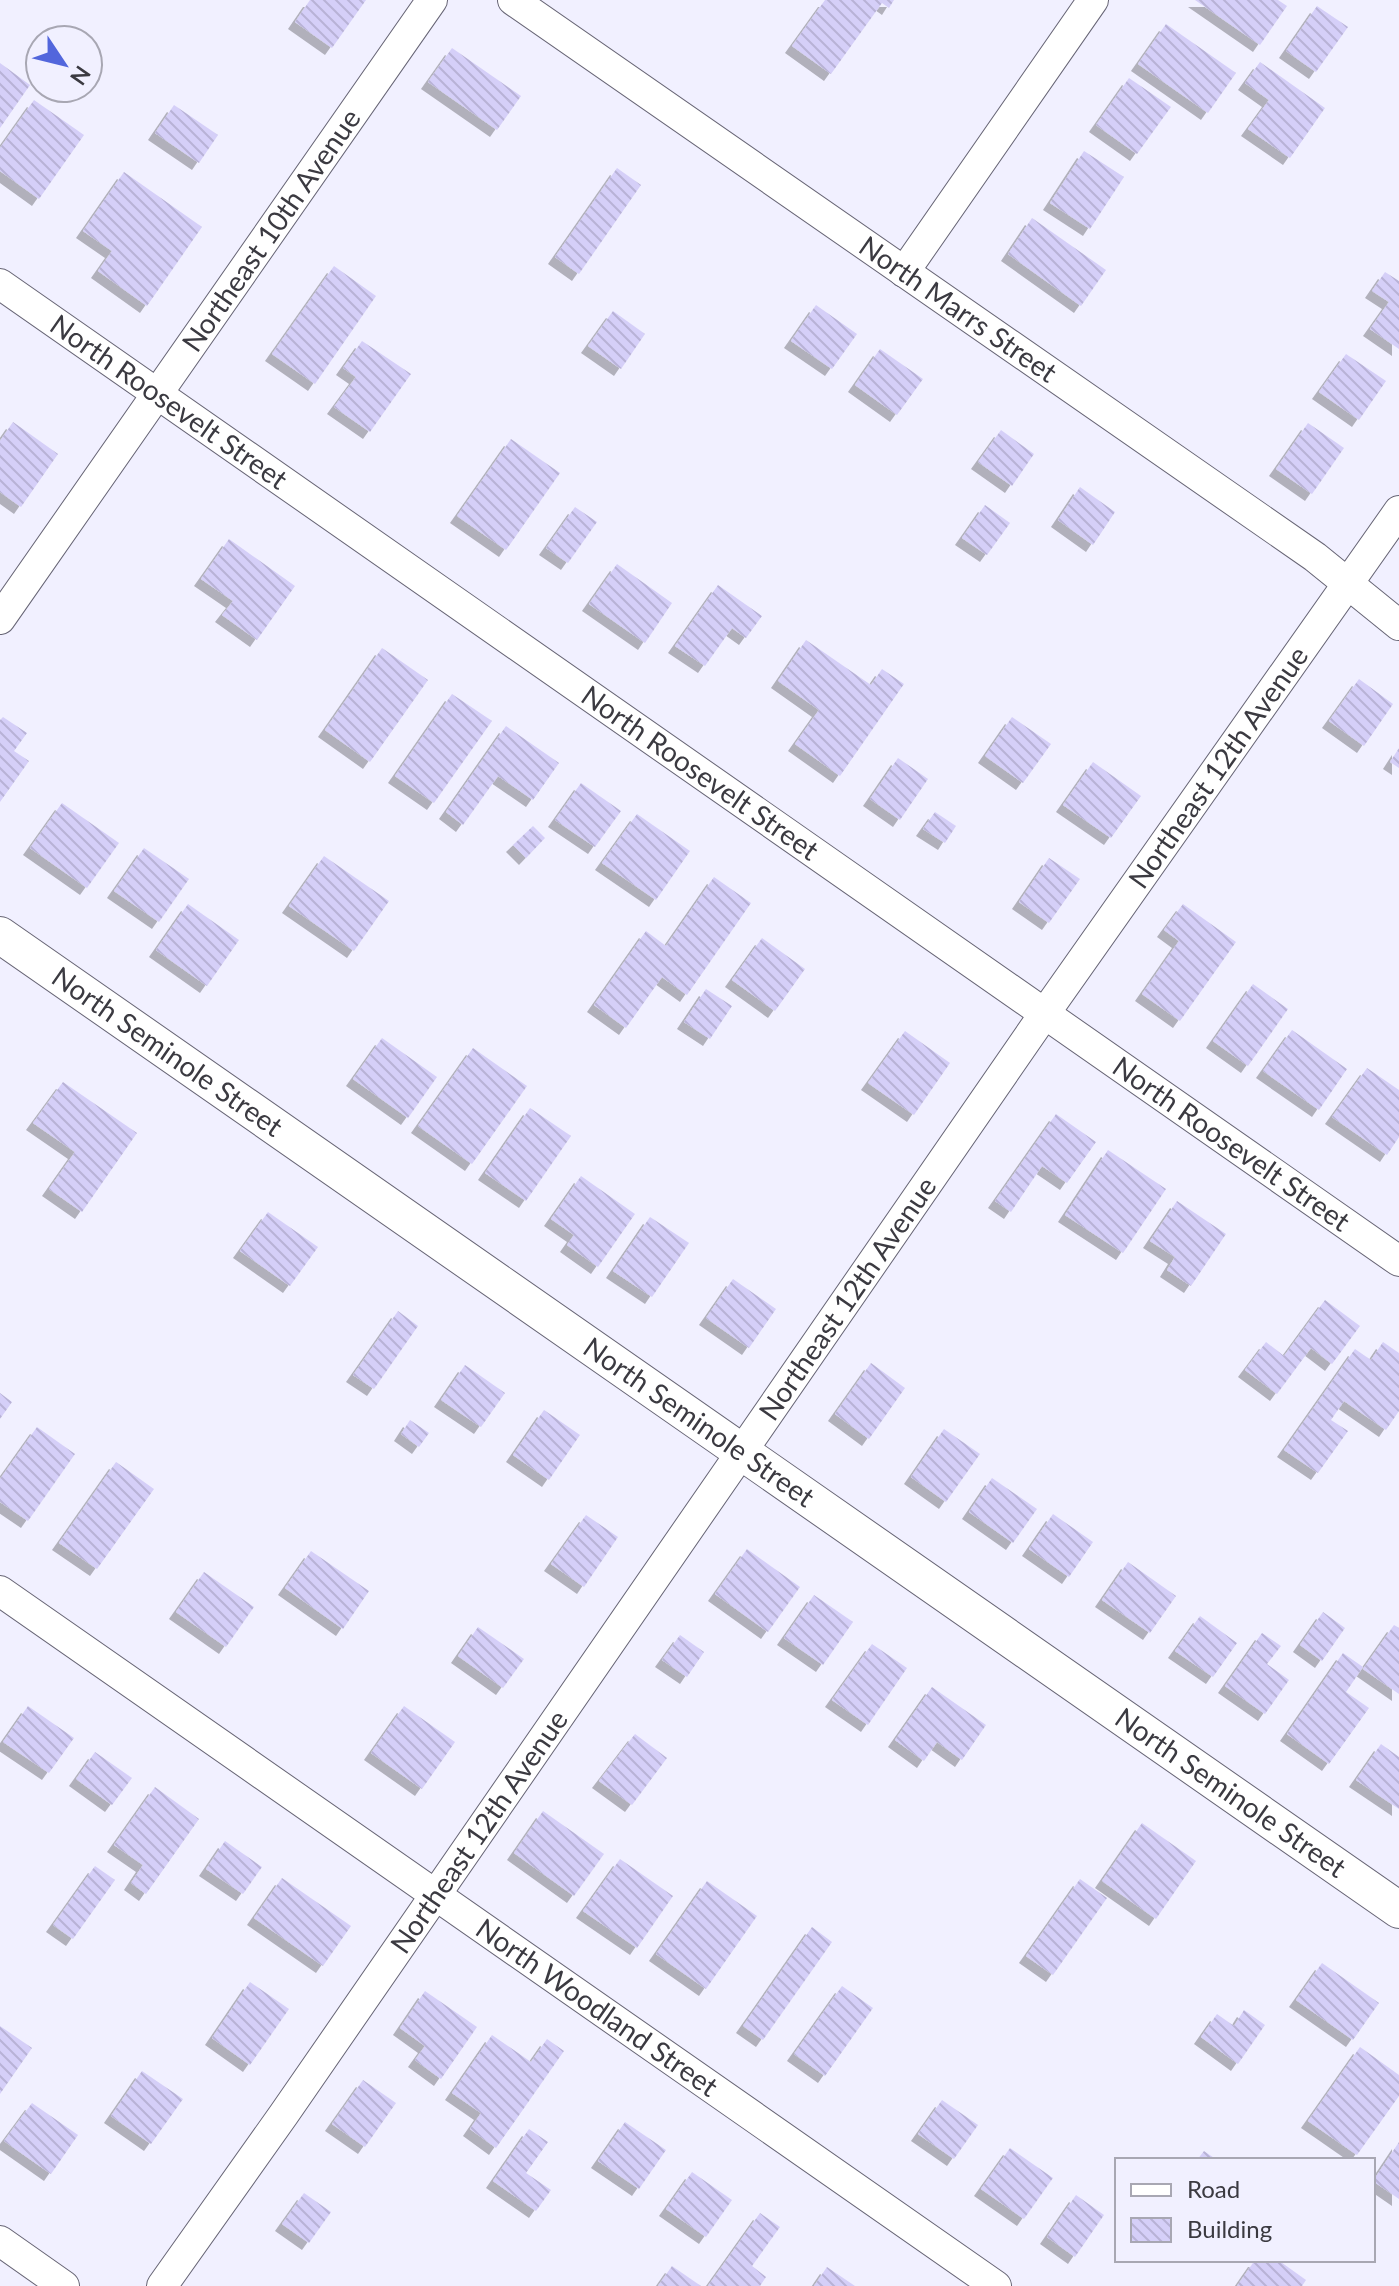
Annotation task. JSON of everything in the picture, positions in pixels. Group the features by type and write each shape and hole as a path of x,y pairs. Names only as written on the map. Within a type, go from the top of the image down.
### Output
{"street":[{"name":"Northeast 10th Avenue","path":"0,619 432,0"},
{"name":"North Marrs Street","path":"513,0 1315,557 1399,625"},
{"path":"904,272 1093,0"},
{"name":"North Roosevelt Street","path":"0,284 1399,1261"},
{"name":"Northeast 12th Avenue","path":"162,2286 1045,1013 1399,511"},
{"name":"North Seminole Street","path":"0,935 1399,1910"},
{"name":"North Woodland Street","path":"0,1591 996,2286"},
{"path":"0,2241 64,2286"}],"building":[{"path":"310,0 366,0 332,48 295,22"},
{"path":"825,0 894,0 889,8 882,3 831,74 792,46"},
{"path":"1195,0 1278,0 1287,6 1260,45"},
{"path":"1317,6 1348,27 1316,72 1286,51"},
{"path":"1166,24 1236,73 1208,113 1138,64"},
{"path":"452,48 521,96 497,130 428,82"},
{"path":"1260,62 1325,108 1290,158 1248,129 1269,100 1245,83"},
{"path":"0,63 24,81 24,94 0,128"},
{"path":"1129,78 1171,107 1137,154 1096,125"},
{"path":"31,104 40,104 84,135 39,199 0,171 0,148"},
{"path":"174,105 218,135 199,163 155,133"},
{"path":"1084,151 1124,177 1090,229 1050,203"},
{"path":"617,168 641,185 579,274 555,257"},
{"path":"124,172 202,227 147,306 98,271 112,251 83,231"},
{"path":"1032,218 1106,270 1081,306 1008,254"},
{"path":"334,266 376,296 315,384 272,354"},
{"path":"1385,272 1399,281 1399,349 1370,329 1389,302 1372,291"},
{"path":"816,305 857,334 832,369 791,341"},
{"path":"613,311 645,334 621,369 588,346"},
{"path":"362,341 411,374 370,432 334,407 356,377 343,368"},
{"path":"880,349 923,379 897,415 855,385"},
{"path":"1346,354 1386,381 1359,420 1319,392"},
{"path":"13,422 58,454 21,507 0,492 0,441"},
{"path":"1308,423 1344,448 1312,494 1276,469"},
{"path":"1001,430 1034,454 1012,486 978,462"},
{"path":"511,439 560,473 506,550 457,516"},
{"path":"1080,487 1115,512 1093,545 1058,520"},
{"path":"985,505 1010,523 987,555 962,538"},
{"path":"575,507 597,522 568,563 546,548"},
{"path":"229,539 295,586 257,640 222,615 233,601 201,579"},
{"path":"617,564 672,603 645,643 589,604"},
{"path":"718,585 762,616 746,638 732,628 705,666 675,646"},
{"path":"806,640 871,685 882,669 904,684 840,776 795,744 819,710 778,681"},
{"path":"382,648 428,680 370,762 325,730"},
{"path":"1359,679 1393,704 1364,746 1329,721"},
{"path":"452,694 492,721 434,803 395,776"},
{"path":"3,717 27,733 14,751 29,761 0,802 0,720"},
{"path":"1012,717 1051,744 1023,783 985,756"},
{"path":"506,726 559,763 533,800 498,776 463,825 446,812"},
{"path":"1399,748 1399,768 1390,762"},
{"path":"898,758 928,779 900,820 870,799"},
{"path":"1093,762 1141,796 1111,838 1063,805"},
{"path":"581,783 621,811 595,847 555,820"},
{"path":"62,803 119,843 87,888 30,848"},
{"path":"935,812 956,826 945,843 923,829"},
{"path":"637,814 690,851 656,900 602,863"},
{"path":"533,826 545,838 526,858 513,845"},
{"path":"144,848 189,879 159,922 114,891"},
{"path":"324,856 389,901 354,951 289,906"},
{"path":"1049,858 1080,879 1049,923 1019,902"},
{"path":"714,877 751,903 687,995 662,977 626,1028 594,1005 646,931 666,946"},
{"path":"188,904 239,940 207,986 156,950"},
{"path":"1183,904 1236,942 1180,1021 1142,994 1179,941 1164,930"},
{"path":"762,938 805,969 775,1011 732,980"},
{"path":"1253,984 1288,1009 1248,1066 1213,1041"},
{"path":"706,989 732,1006 710,1039 684,1022"},
{"path":"1292,1030 1347,1069 1319,1110 1263,1071"},
{"path":"905,1031 950,1063 914,1115 868,1083"},
{"path":"382,1038 437,1077 408,1118 353,1079"},
{"path":"473,1048 527,1086 472,1164 418,1126"},
{"path":"1367,1068 1399,1090 1399,1137 1387,1155 1332,1117"},
{"path":"63,1082 137,1133 82,1212 49,1189 75,1152 33,1123"},
{"path":"530,1108 571,1136 526,1201 485,1173"},
{"path":"1056,1114 1096,1142 1067,1183 1042,1166 1011,1212 995,1201"},
{"path":"1108,1150 1166,1189 1123,1253 1065,1215"},
{"path":"581,1176 635,1214 598,1267 567,1245 574,1235 551,1219"},
{"path":"1177,1201 1226,1234 1191,1286 1167,1270 1175,1257 1150,1241"},
{"path":"268,1212 318,1247 290,1286 240,1251"},
{"path":"650,1217 689,1243 652,1297 613,1271"},
{"path":"733,1279 776,1309 749,1348 706,1318"},
{"path":"1325,1300 1360,1326 1332,1364 1311,1348 1277,1394 1245,1370 1266,1342 1284,1356"},
{"path":"398,1311 418,1326 374,1389 353,1375"},
{"path":"1383,1342 1399,1353 1399,1411 1386,1430 1344,1401 1331,1420 1348,1431 1318,1473 1284,1450 1355,1349 1371,1360"},
{"path":"871,1363 905,1388 869,1439 835,1414"},
{"path":"465,1365 505,1393 481,1427 441,1400"},
{"path":"0,1393 12,1402 0,1419"},
{"path":"544,1410 580,1435 549,1480 513,1455"},
{"path":"410,1420 429,1433 419,1447 401,1434"},
{"path":"37,1427 75,1454 28,1521 0,1502 0,1479"},
{"path":"944,1429 980,1454 946,1502 911,1477"},
{"path":"116,1462 154,1489 97,1569 59,1543"},
{"path":"992,1478 1037,1509 1013,1543 969,1512"},
{"path":"1053,1514 1093,1542 1069,1577 1029,1549"},
{"path":"586,1515 618,1537 584,1587 551,1564"},
{"path":"747,1549 800,1587 768,1632 715,1594"},
{"path":"311,1551 369,1591 343,1629 285,1588"},
{"path":"1128,1562 1176,1596 1150,1633 1102,1600"},
{"path":"204,1572 254,1607 226,1647 176,1612"},
{"path":"814,1595 853,1622 823,1665 784,1638"},
{"path":"1323,1612 1345,1628 1322,1661 1300,1645"},
{"path":"1200,1616 1237,1643 1213,1677 1175,1651"},
{"path":"1394,1625 1399,1628 1399,1694 1363,1669"},
{"path":"478,1627 524,1659 503,1688 458,1656"},
{"path":"1262,1633 1281,1646 1267,1664 1289,1680 1265,1714 1225,1686"},
{"path":"680,1635 704,1652 687,1677 662,1660"},
{"path":"872,1644 907,1668 868,1725 832,1700"},
{"path":"1343,1653 1363,1667 1346,1692 1369,1708 1329,1764 1287,1734"},
{"path":"932,1687 986,1725 962,1760 937,1742 924,1761 895,1740"},
{"path":"28,1706 74,1738 49,1773 3,1742"},
{"path":"404,1706 455,1742 422,1789 371,1753"},
{"path":"635,1734 667,1758 632,1805 599,1781"},
{"path":"1381,1744 1399,1757 1399,1809 1356,1780"},
{"path":"95,1752 132,1778 112,1805 76,1779"},
{"path":"155,1787 199,1819 146,1894 131,1883 143,1865 114,1845"},
{"path":"543,1811 604,1854 574,1896 514,1853"},
{"path":"1142,1823 1196,1861 1156,1919 1102,1881"},
{"path":"225,1841 262,1867 243,1894 206,1869"},
{"path":"620,1859 673,1896 637,1948 583,1911"},
{"path":"95,1866 115,1880 73,1939 53,1925"},
{"path":"282,1878 351,1926 323,1966 254,1918"},
{"path":"1080,1879 1107,1898 1053,1975 1026,1956"},
{"path":"707,1881 757,1916 706,1989 656,1954"},
{"path":"812,1927 832,1942 763,2040 743,2026"},
{"path":"1322,1963 1379,2003 1353,2040 1296,2000"},
{"path":"250,1982 289,2009 250,2065 212,2038"},
{"path":"842,1986 873,2008 825,2076 794,2054"},
{"path":"425,1991 477,2027 441,2079 415,2060 425,2046 400,2028"},
{"path":"1244,2010 1265,2025 1238,2064 1201,2037 1217,2014 1234,2026"},
{"path":"0,2026 32,2048 0,2094"},
{"path":"492,2035 531,2062 547,2039 564,2051 496,2148 470,2129 481,2113 452,2093"},
{"path":"1360,2047 1399,2075 1399,2096 1357,2155 1308,2121"},
{"path":"142,2071 183,2099 151,2144 111,2116"},
{"path":"363,2080 396,2103 365,2147 332,2124"},
{"path":"942,2100 978,2125 954,2159 918,2134"},
{"path":"32,2103 78,2135 51,2174 4,2141"},
{"path":"625,2122 666,2150 639,2189 598,2161"},
{"path":"529,2129 548,2142 526,2173 551,2190 536,2211 493,2181"},
{"path":"1399,2142 1399,2199 1375,2182"},
{"path":"1010,2148 1053,2178 1024,2219 981,2189"},
{"path":"1204,2151 1214,2158 1199,2158"},
{"path":"692,2172 732,2200 706,2237 666,2209"},
{"path":"304,2193 331,2212 309,2243 282,2224"},
{"path":"1076,2195 1104,2215 1075,2257 1047,2237"},
{"path":"760,2213 780,2227 752,2266 766,2277 760,2286 708,2286"},
{"path":"1254,2262 1281,2262 1306,2280 1302,2286 1237,2286"},
{"path":"672,2266 701,2286 658,2286"},
{"path":"827,2267 855,2286 814,2286"}]}
